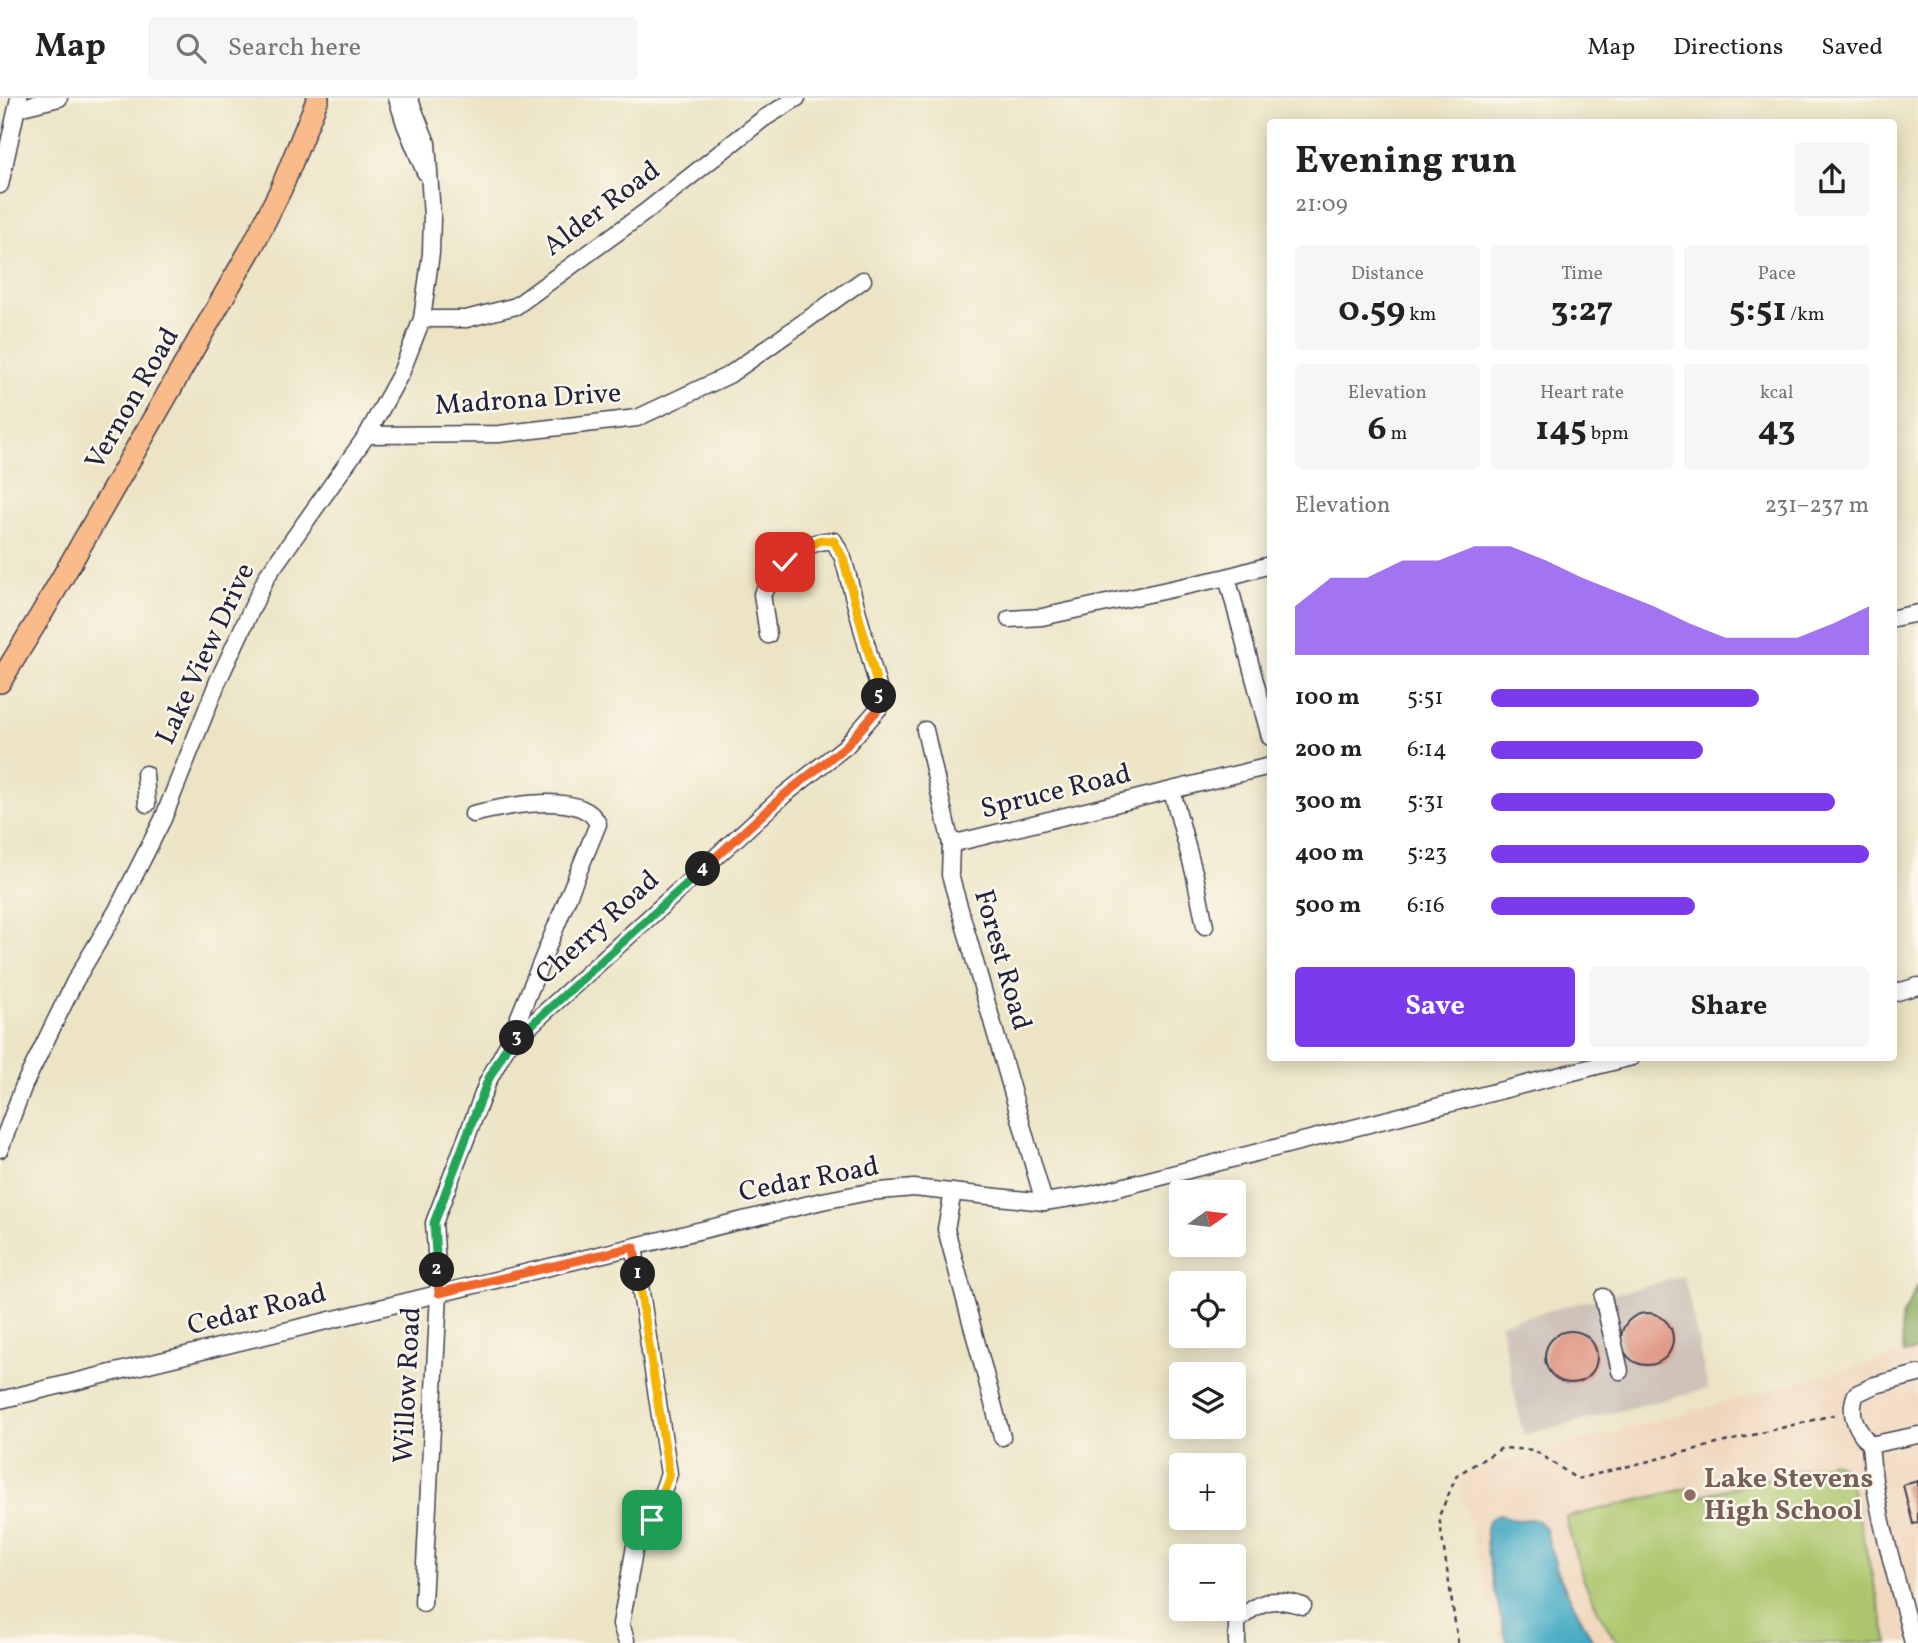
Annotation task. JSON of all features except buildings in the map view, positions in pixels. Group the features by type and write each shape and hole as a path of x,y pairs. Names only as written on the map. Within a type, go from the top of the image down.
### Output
{"main road":[{"name":"Vernon Road","path":"303,98 299,120 303,137"},
{"name":"Vernon Road","path":"0,682 253,245 318,98"}],"street":[{"path":"0,185 19,103 59,98"},
{"name":"Lake View Drive","path":"397,98 428,180"},
{"name":"Lake View Drive","path":"0,1149 24,1085 75,981 117,910 163,819 218,681 267,576 368,435 401,373 422,319 431,253 432,216 427,143 409,98"},
{"name":"Alder Road","path":"422,319 466,319 516,306 644,213 763,119 797,98"},
{"name":"Madrona Drive","path":"368,435 499,434 637,418 729,375 863,280"},
{"name":"Cherry Road","path":"507,1046 784,795 846,746 879,708 878,687 843,558 834,541 820,540 785,562 762,594 768,635"},
{"path":"1009,619 1042,617 1267,566"},
{"path":"1227,577 1267,726"},
{"path":"1897,617 1918,613"},
{"name":"Forest Road","path":"925,730 951,844 950,876 1044,1202"},
{"name":"Spruce Road","path":"951,844 1267,767"},
{"path":"145,774 147,804"},
{"name":"Spruce Road","path":"1172,791 1205,926"},
{"name":"Willow Road","path":"423,1603 439,1293 434,1223 488,1080 507,1046 598,824 589,813 563,805 533,803 473,814"},
{"path":"1897,992 1918,986"},
{"name":"Cedar Road","path":"0,1400 822,1201 869,1192 914,1188 1044,1202 1090,1195 1616,1061"},
{"path":"953,1192 946,1229 1002,1437"},
{"path":"626,1640 621,1624 635,1546 652,1520 669,1474 634,1247"},
{"path":"1603,1297 1620,1371"},
{"path":"1913,1643 1880,1505 1870,1446 1859,1432 1852,1410 1856,1394 1862,1390 1918,1374"},
{"path":"1870,1446 1918,1435"},
{"path":"1237,1643 1237,1622 1259,1605 1285,1600 1303,1605"}],"path":[{"path":"1458,1643 1439,1516 1457,1475 1502,1448 1534,1450 1577,1479 1852,1410"}],"shaded area":[{"path":"1684,1276 1708,1389 1523,1435 1500,1323"},
{"name":"Lake Stevens High School","path":"1918,1350 1918,1643 1500,1643 1457,1475"}],"green space":[{"path":"1918,1285 1918,1350 1904,1353 1901,1320"},
{"path":"1833,1462 1847,1470 1888,1643 1618,1643 1599,1613 1585,1583 1566,1517 1689,1488 1691,1498"}],"water":[{"path":"1499,1515 1517,1520 1532,1519 1545,1528 1559,1576 1594,1643 1507,1643 1489,1564 1486,1534 1489,1520"}],"place":[{"name":"Lake Stevens High School","path":"1690,1495"}],"route":[{"path":"652,1520 669,1474 634,1247 439,1293 434,1223 488,1080 507,1046 784,795 846,746 879,708 878,687 843,558 834,541 820,540 785,562"}]}
